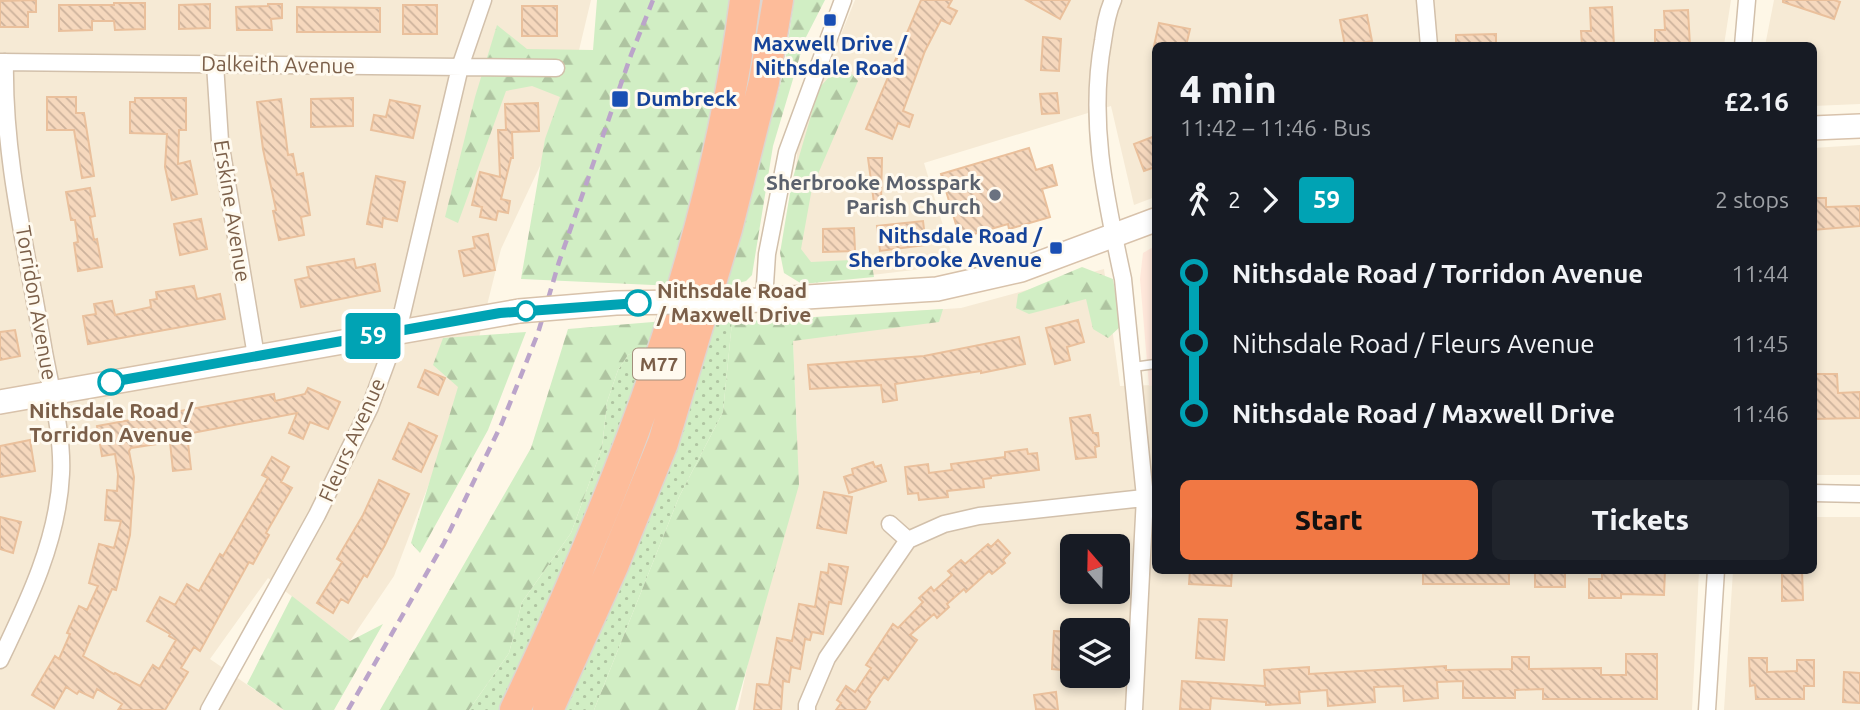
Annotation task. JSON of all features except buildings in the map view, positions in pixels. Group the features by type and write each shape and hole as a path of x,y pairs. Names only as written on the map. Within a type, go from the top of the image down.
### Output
{"highway":[{"name":"M77","path":"515,710 590,546 648,395 689,267 725,117 745,0"},
{"name":"M77","path":"548,710 613,566 663,443 727,229 764,82 778,0"},
{"name":"M77","path":"505,710 590,546"}],"street":[{"name":"Fleurs Avenue","path":"209,710 311,527 370,407 398,331 460,67 483,0"},
{"path":"753,300 767,254 786,152 843,0"},
{"path":"1113,0 1108,10 1097,71 1096,134 1113,238 1123,279 1150,497 1134,710"},
{"path":"1425,0 1429,42"},
{"path":"1743,42 1747,0"},
{"name":"Dalkeith Avenue","path":"3,62 556,68"},
{"name":"Torridon Avenue","path":"0,660 27,603 54,526 61,474 51,392 11,161 3,62"},
{"name":"Erskine Avenue","path":"215,64 220,141 256,356"},
{"path":"1817,128 1860,126"},
{"path":"0,402 519,311 617,303 753,300 937,289 1021,270 1152,221"},
{"path":"1817,493 1860,494"},
{"path":"807,710 827,658 908,540 944,524 979,516 1150,497"},
{"path":"890,524 908,540"},
{"path":"1707,710 1716,574"}],"lane":[{"path":"1133,367 1152,364"}],"shaded area":[{"path":"0,0 591,0 563,117 501,249 469,378 394,576 350,641 268,578 210,659 284,710 0,710"},
{"path":"855,0 1731,0 1724,42 1152,42 1152,198 1134,205 1111,106 924,163 955,265 872,275 789,273 798,140"},
{"path":"1774,0 1860,0 1860,104 1817,106 1817,42 1766,42"},
{"path":"1860,145 1860,475 1817,475 1817,148"},
{"path":"1152,248 1152,386 1149,386 1140,279 1143,253"},
{"path":"1104,269 1120,386 1152,385 1152,574 1699,574 1692,710 738,710 797,434 792,319 961,308"},
{"path":"1817,517 1860,517 1860,710 1724,710 1733,574 1817,574"}],"green space":[{"path":"597,0 739,0 675,286 521,279 545,139 560,97 532,86 506,91 458,223 445,217 475,97 497,25 527,49 593,50"},
{"path":"794,0 825,0 805,39 773,146 752,275 746,281 727,286 784,70"},
{"path":"842,63 858,81 812,188 801,249 811,262 871,259 874,277 802,284 784,273 780,253 792,181 819,88"},
{"path":"1082,267 1113,279 1121,326 1108,338 1093,329 1086,299 1029,314 1016,308 1018,294"},
{"path":"943,309 939,322 793,341 799,485 735,710 594,710 679,497 723,412 732,322"},
{"path":"665,321 732,322 723,412 679,497 594,710 469,710 509,653 522,602 571,533 602,448 607,402 618,370 628,355 655,345"},
{"path":"665,321 655,345 628,355 618,370 607,402 602,448 571,533 522,602 509,653 469,710 380,710 531,448 568,329"},
{"path":"526,332 488,430 420,553 411,543 458,387 433,365 443,338"},
{"path":"292,596 350,641 383,624 334,710 284,710 247,684"}],"railway":[{"path":"348,710 444,543 502,423 538,333 559,262 631,55 653,0"}],"bus line":[{"name":"59","path":"111,382 500,313 638,303"}],"place":[{"name":"Maxwell Drive / Nithsdale Road","path":"830,20"},
{"name":"Dumbreck","path":"620,99"},
{"name":"Sherbrooke Mosspark Parish Church","path":"995,195"},
{"name":"Nithsdale Road / Sherbrooke Avenue","path":"1056,248"},
{"name":"Nithsdale Road / Maxwell Drive","path":"638,303"},
{"name":"Nithsdale Road / Torridon Avenue","path":"111,382"}]}
